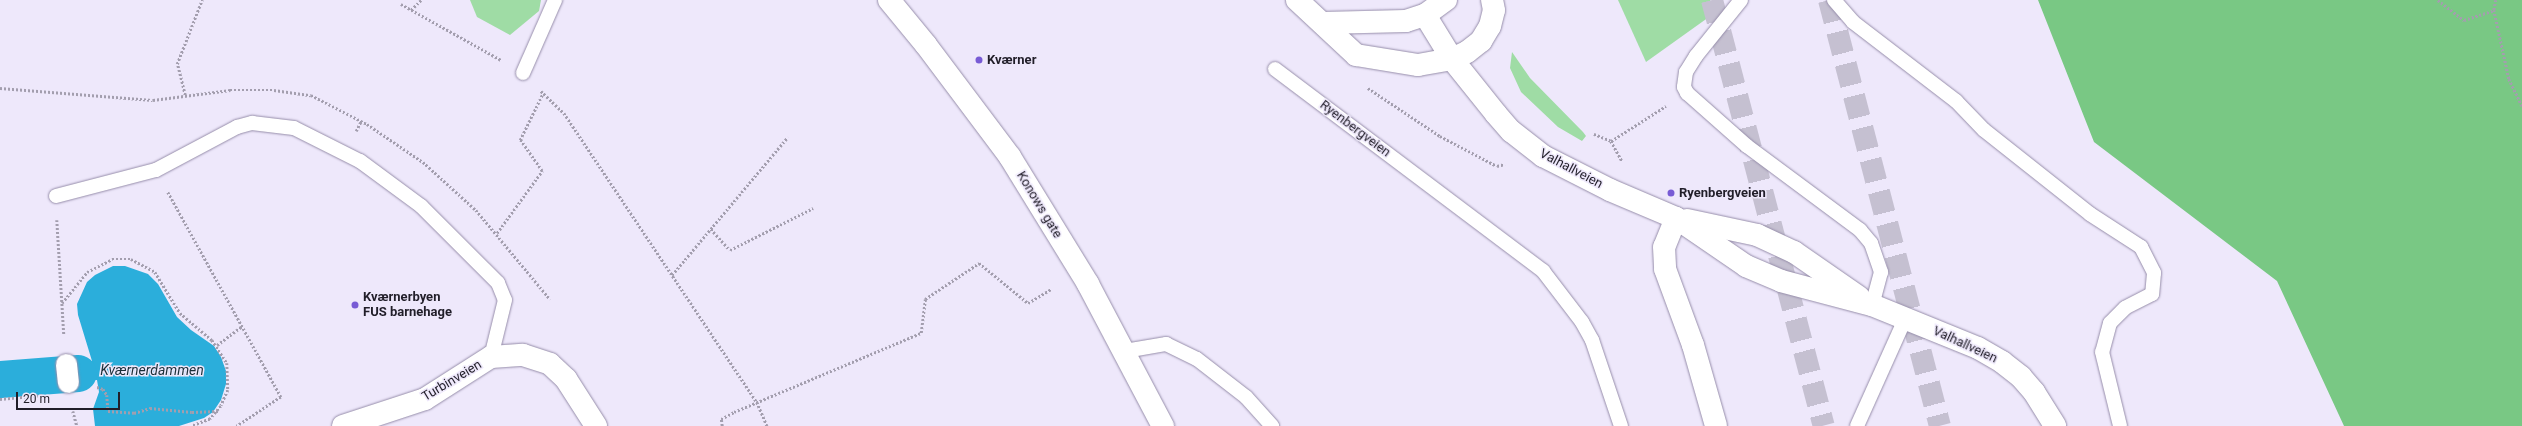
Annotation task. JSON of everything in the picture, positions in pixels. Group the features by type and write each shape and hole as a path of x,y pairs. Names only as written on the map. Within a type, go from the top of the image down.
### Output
{"street":[{"name":"Konows gate","path":"889,0 931,50 1010,157 1088,284 1125,351 1163,426"},
{"path":"1297,0 1356,55 1418,65 1452,58 1467,52 1481,41 1490,26 1494,10 1492,0"},
{"path":"1322,23 1358,20 1392,23 1416,19 1426,15 1446,0"},
{"name":"Valhallveien","path":"1426,15 1452,58 1496,114 1511,131 1544,156 1610,190 1676,218 1757,235 1794,252 1872,305"},
{"path":"1676,218 1664,247 1665,269 1693,345 1716,426"},
{"name":"Valhallveien","path":"1676,218 1746,266 1781,281 1872,305 1978,348 2002,362 2034,392 2055,426"},
{"path":"491,357 523,355 550,364 566,379 596,426"},
{"name":"Turbinveien","path":"343,426 425,399 491,357"}],"lane":[{"path":"523,73 555,0"},
{"path":"1741,0 1696,56 1686,72 1684,87 1687,93 1747,146 1860,230 1871,243 1881,272 1872,305"},
{"path":"1834,0 1853,22 1956,101 1984,130 2090,214 2141,247 2154,273 2152,294 2125,308 2110,323 2102,352 2120,426"},
{"name":"Ryenbergveien","path":"1275,69 1543,271 1582,322 1592,340 1621,426"},
{"path":"56,196 156,170 237,127 252,123 294,128 360,161 421,206 498,283 504,300 491,357"},
{"path":"1857,426 1905,319"},
{"path":"1125,351 1166,344 1197,359 1246,397 1272,426"}],"path":[{"path":"185,96 178,64 202,0"},
{"path":"411,10 421,0"},
{"path":"2438,0 2464,20 2494,10"},
{"path":"2496,0 2494,10 2509,79 2522,106"},
{"path":"401,4 523,73 564,113 757,402 767,426"},
{"path":"1366,87 1410,118 1496,166 1544,156"},
{"path":"497,233 542,171 520,140 543,93"},
{"path":"1611,141 1669,105"},
{"path":"1594,134 1611,141 1625,167"},
{"path":"672,275 788,137"},
{"path":"156,170 282,397 237,426"},
{"path":"711,230 730,250 813,208"},
{"path":"0,399 68,395 57,215"},
{"path":"62,303 87,272 95,266 112,258 131,259 155,272 180,313 217,345 225,357 229,374 228,390 218,411 210,419 192,426"},
{"path":"722,426 721,419 757,402 808,379 871,356 921,333 925,300 979,263 1028,302 1051,289"},
{"path":"217,345 242,326"},
{"path":"68,378 103,389 107,395 108,411 134,413 150,408 192,412 218,411"}],"green space":[{"path":"470,0 541,0 539,11 510,35 477,17"},
{"path":"1618,0 1710,0 1716,12 1646,62"},
{"path":"2038,0 2522,0 2522,426 2344,426 2277,281 2094,142"},
{"path":"1512,52 1530,78 1583,132 1586,136 1582,141 1558,127 1521,92 1510,68"}],"water":[{"name":"Kværnerdammen","path":"113,266 125,266 148,274 158,284 177,317 191,330 214,346 221,357 226,371 226,384 221,400 213,412 204,418 179,426 95,426 93,409 99,392 97,380 79,381 77,363 92,361 78,315 77,304 87,282 95,275"},
{"path":"56,365 58,384 2,390 0,371"}],"waterway":[{"path":"0,379 78,373"}],"tunnel":[{"path":"1712,0 1824,426"},
{"path":"1829,0 1940,426"}],"place":[{"name":"Kværner","path":"979,60"},
{"name":"Ryenbergveien","path":"1671,193"},
{"name":"Kværnerbyen FUS barnehage","path":"355,305"}]}
